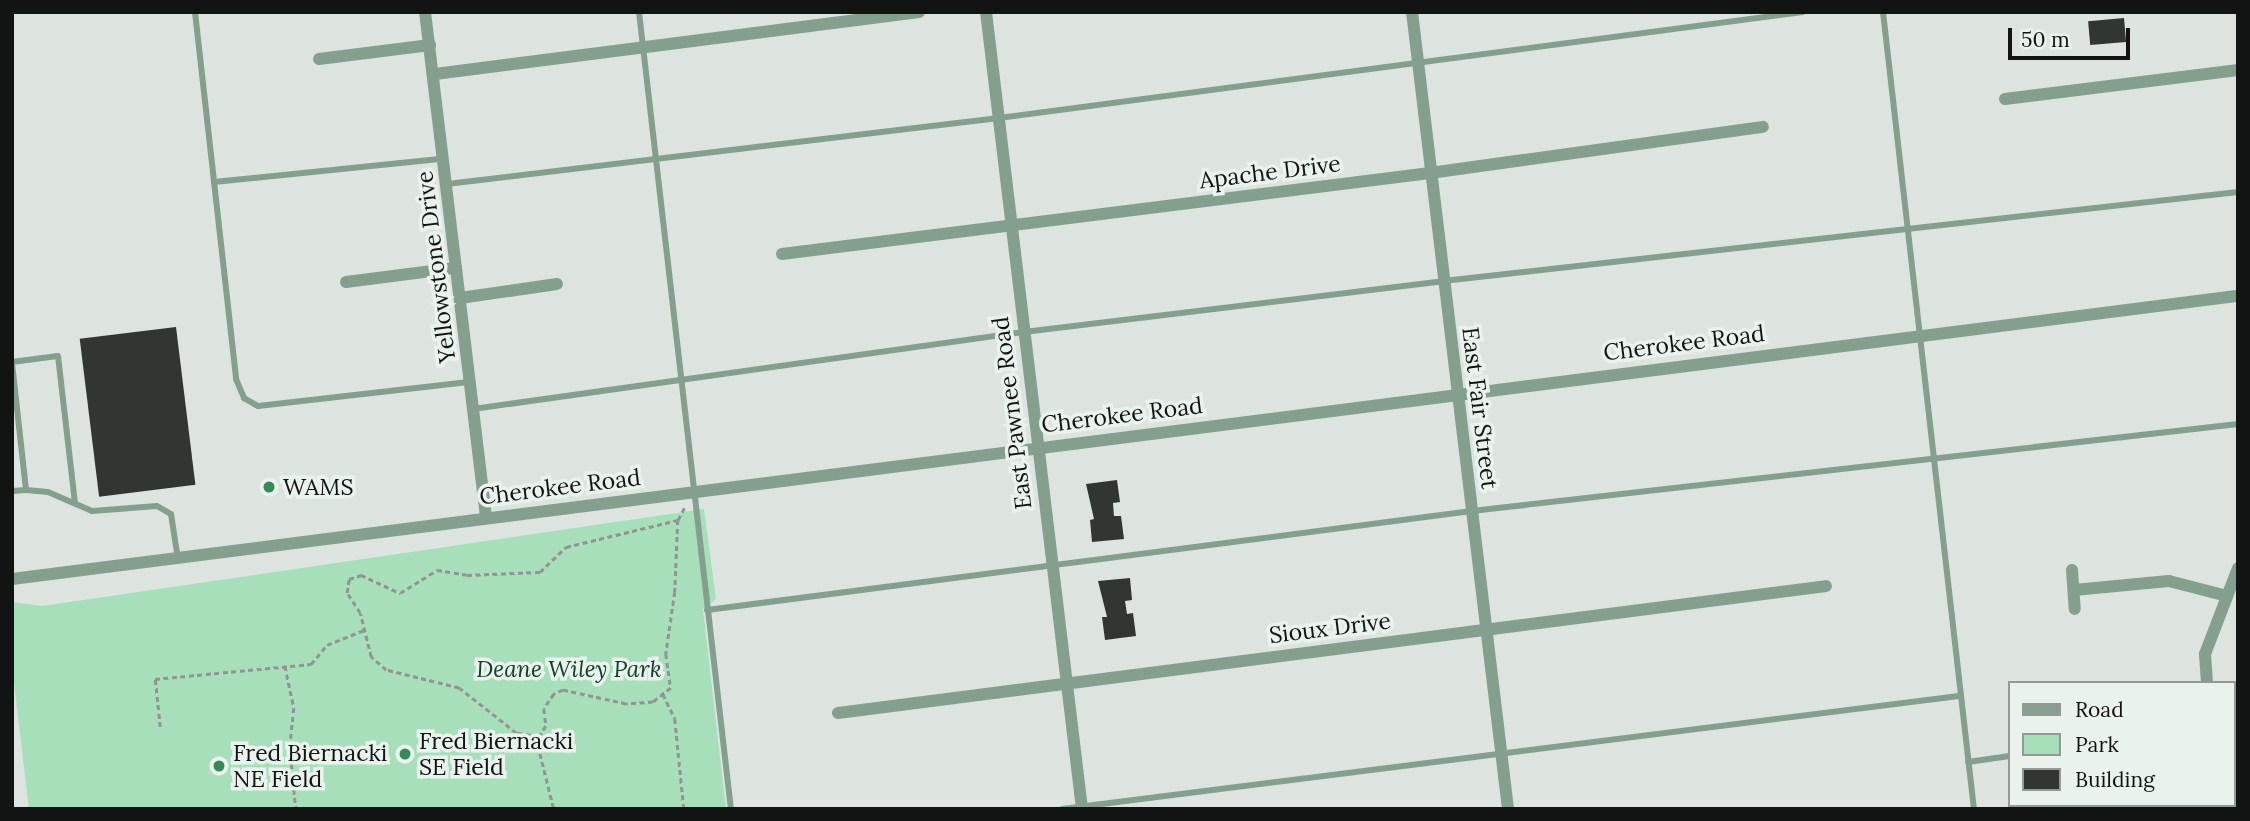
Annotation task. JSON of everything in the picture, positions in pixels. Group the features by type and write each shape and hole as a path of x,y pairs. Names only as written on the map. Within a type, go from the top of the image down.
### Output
{"street":[{"name":"Yellowstone Drive","path":"425,12 435,74 486,517"},
{"path":"435,74 919,12"},
{"name":"East Pawnee Road","path":"986,12 1081,808"},
{"name":"East Fair Street","path":"1412,12 1508,809"},
{"path":"319,59 430,45"},
{"path":"2005,99 2238,70"},
{"name":"Apache Drive","path":"782,254 1430,173 1763,127"},
{"path":"346,282 456,268"},
{"path":"460,298 557,284"},
{"name":"Cherokee Road","path":"12,579 1920,334 2238,296"},
{"path":"2207,681 2205,654 2238,568"},
{"path":"2072,569 2075,609"},
{"path":"2074,590 2169,581 2227,596"},
{"name":"Sioux Drive","path":"838,713 1826,586"}],"lane":[{"path":"195,12 236,379 244,398 258,406 470,381"},
{"path":"639,12 731,809"},
{"path":"447,184 999,118 1803,12"},
{"path":"1883,12 1974,809"},
{"path":"214,182 444,159"},
{"path":"473,409 1024,332 1908,226 2238,192"},
{"path":"26,489 12,363 58,356 75,503"},
{"path":"707,610 1472,511 1933,455 2238,424"},
{"path":"12,491 26,489 48,492 92,511 158,506 171,514 178,559"},
{"path":"1062,809 1501,751 1959,696"},
{"path":"1968,762 2008,757"}],"path":[{"path":"536,737 546,726 544,709 554,694 564,690 626,704 653,702 671,688 666,654 675,592 678,520 693,491"},
{"path":"536,737 516,733 458,688 386,670 371,657 364,630 347,593 349,579 361,575 401,593 437,569 467,575 540,572 566,547 587,538 678,520"},
{"path":"160,727 155,679 311,664 327,645 364,630"},
{"path":"285,666 294,708 290,747 296,809"},
{"path":"663,694 675,719 684,809"},
{"path":"536,737 554,809"}],"green space":[{"name":"Deane Wiley Park","path":"704,509 716,599 703,609 726,809 29,809 12,667 12,602 42,606"}],"building":[{"path":"2124,18 2126,42 2090,45 2088,21"},
{"path":"176,327 195,485 99,497 80,339"},
{"path":"1117,480 1120,502 1113,503 1114,516 1121,516 1124,539 1092,542 1090,520 1094,519 1086,484"},
{"path":"1130,578 1132,600 1125,601 1127,614 1133,613 1136,636 1105,640 1102,617 1107,617 1098,581"}],"place":[{"name":"WAMS","path":"269,487"},
{"name":"Fred Biernacki SE Field","path":"405,754"},
{"name":"Fred Biernacki NE Field","path":"219,766"}]}
